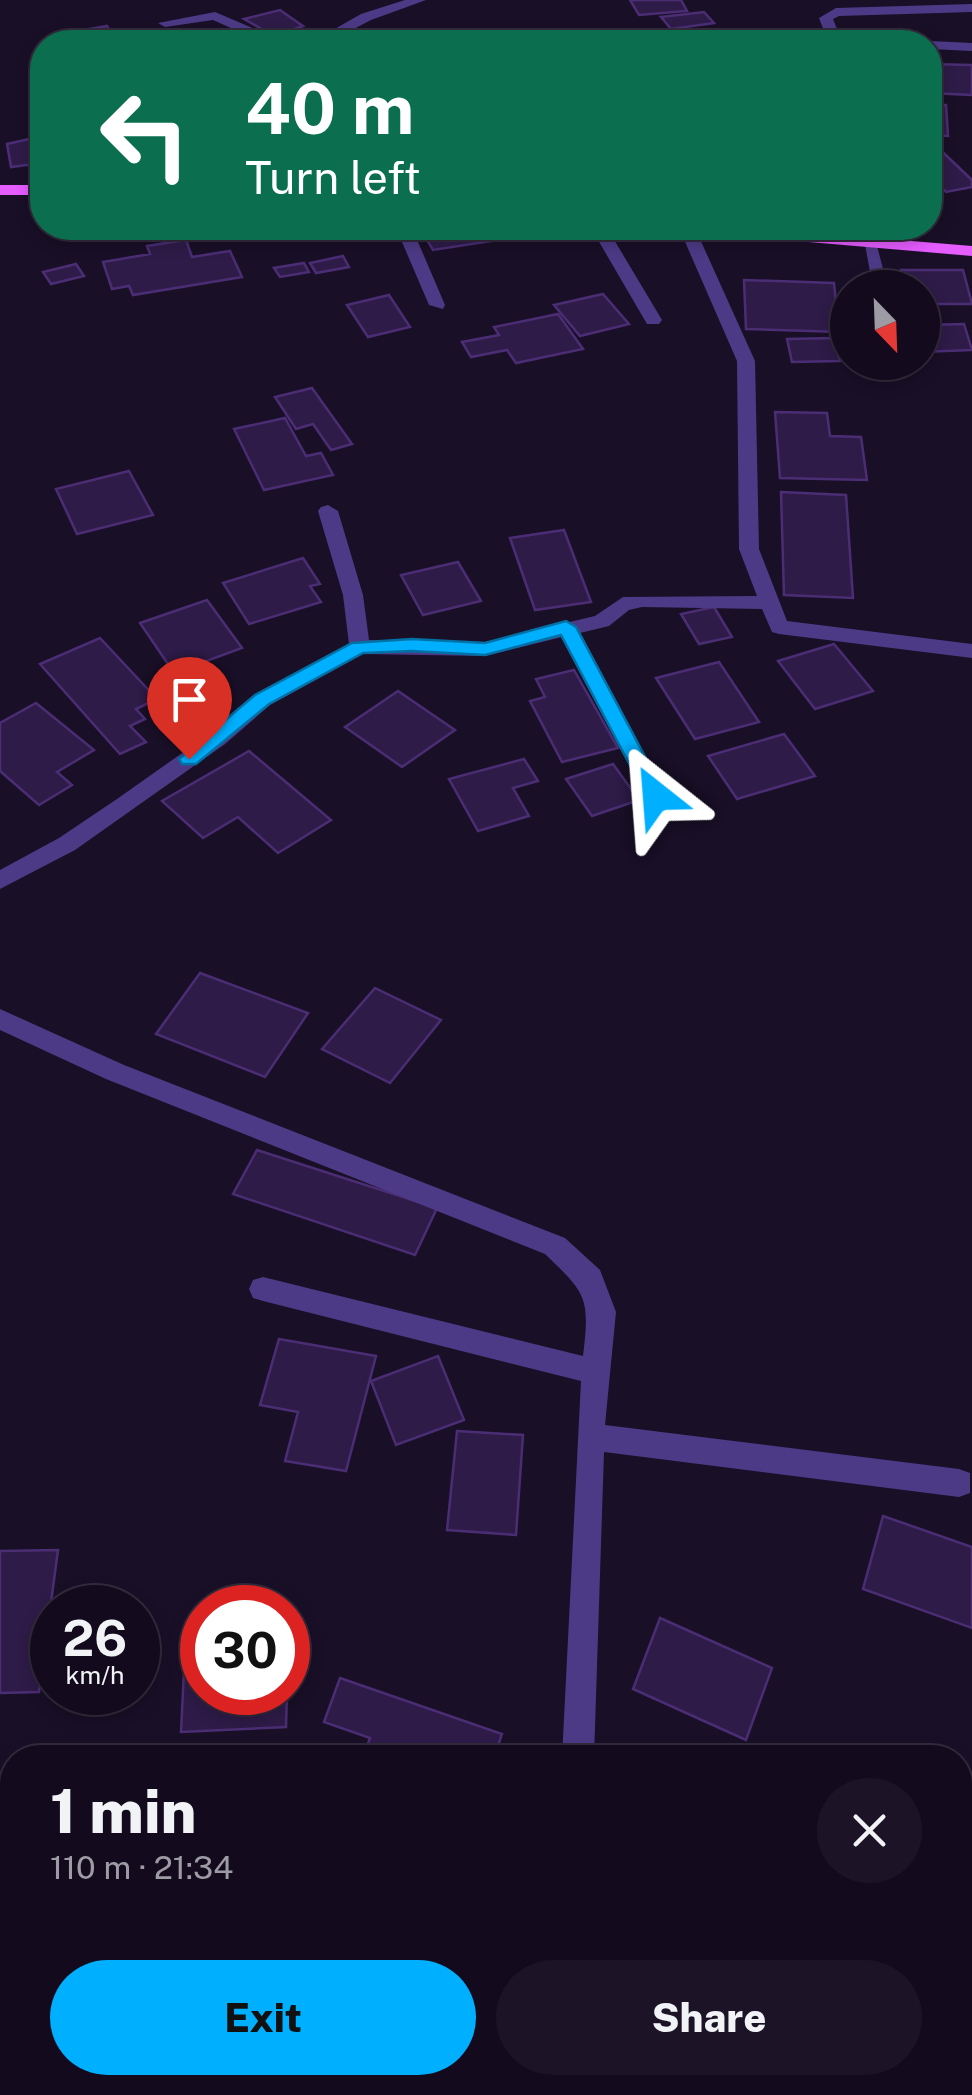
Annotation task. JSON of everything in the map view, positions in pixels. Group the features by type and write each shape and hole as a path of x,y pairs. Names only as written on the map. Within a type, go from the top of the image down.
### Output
{"main road":[{"path":"0,190 30,190"},
{"path":"844,240 972,251"}],"street":[{"path":"341,30 366,16 419,0"},
{"path":"830,30 826,18 837,5 972,8"},
{"path":"165,24 216,16 247,30"},
{"path":"942,46 972,47"},
{"path":"409,240 436,305"},
{"path":"606,240 652,320"},
{"path":"692,240 746,361 750,549 779,627 972,651"},
{"path":"328,511 339,558 356,596 359,647"},
{"path":"0,880 126,806 262,700 359,647 485,649 602,621 623,604 642,601 769,603"},
{"path":"566,627 656,796"},
{"path":"0,1019 115,1072 555,1246 590,1279 602,1312 591,1437 579,1745"},
{"path":"263,1289 597,1372"},
{"path":"591,1437 959,1483"}],"lane":[{"path":"868,242 876,270"}],"building":[{"path":"630,0 681,0 687,11 639,15"},
{"path":"280,10 303,26 263,30 244,19"},
{"path":"704,12 714,23 671,29 661,17"},
{"path":"942,64 972,65 972,95 942,94"},
{"path":"942,105 946,105 948,136 942,136"},
{"path":"30,139 30,165 11,167 7,144"},
{"path":"942,151 972,180 972,187 946,192 942,188"},
{"path":"186,240 192,257 230,251 242,277 133,295 129,286 112,289 103,262 150,254 147,246"},
{"path":"427,240 491,241 433,250"},
{"path":"343,256 349,267 316,273 310,263"},
{"path":"304,263 309,272 280,277 274,268"},
{"path":"76,264 84,276 51,284 43,272"},
{"path":"940,270 963,270 972,304 940,304"},
{"path":"744,280 830,283 830,332 746,329"},
{"path":"603,294 629,324 580,336 554,305"},
{"path":"389,295 410,327 368,337 347,305"},
{"path":"558,314 583,349 516,363 507,350 471,357 462,342 499,335 494,327"},
{"path":"964,324 972,350 940,351 940,325"},
{"path":"830,338 830,361 792,362 787,339"},
{"path":"312,388 352,444 331,450 313,424 296,429 275,397"},
{"path":"775,412 827,413 830,436 861,437 867,480 780,478"},
{"path":"285,418 306,456 321,453 333,475 264,490 234,429"},
{"path":"129,471 153,515 77,534 56,489"},
{"path":"781,492 846,495 853,598 784,595"},
{"path":"564,530 591,602 535,610 510,538"},
{"path":"303,558 320,584 310,586 321,602 249,624 223,583"},
{"path":"458,562 481,601 423,615 401,575"},
{"path":"207,600 242,648 174,673 140,623"},
{"path":"714,607 732,637 699,644 681,614"},
{"path":"100,638 157,699 136,709 145,719 130,726 146,742 120,754 40,664"},
{"path":"834,644 873,691 815,709 778,661"},
{"path":"719,662 759,722 695,739 656,678"},
{"path":"574,670 618,748 562,762 530,701 545,697 536,679"},
{"path":"398,691 455,730 402,767 345,727"},
{"path":"36,703 94,750 57,772 72,785 39,805 0,771 0,723"},
{"path":"784,734 815,776 737,799 708,756"},
{"path":"249,751 331,820 278,853 238,817 203,838 162,801"},
{"path":"524,759 538,781 513,788 529,816 478,831 449,779"},
{"path":"613,764 639,800 592,816 566,779"},
{"path":"200,973 308,1013 265,1077 156,1034"},
{"path":"375,988 441,1020 390,1083 322,1049"},
{"path":"257,1150 437,1208 415,1255 233,1194"},
{"path":"279,1339 376,1356 346,1471 285,1461 298,1412 260,1405"},
{"path":"438,1356 464,1420 396,1445 371,1381"},
{"path":"457,1431 523,1435 516,1535 447,1530"},
{"path":"883,1516 972,1547 972,1628 863,1589"},
{"path":"58,1550 53,1585 30,1585 30,1692 0,1693 0,1551"},
{"path":"660,1618 772,1668 746,1740 633,1689"},
{"path":"340,1678 502,1734 498,1745 368,1745 370,1738 324,1722"},
{"path":"182,1715 286,1715 286,1727 181,1732"}],"route":[{"path":"189,759 262,700 359,647 485,649 566,627 656,796"}]}
